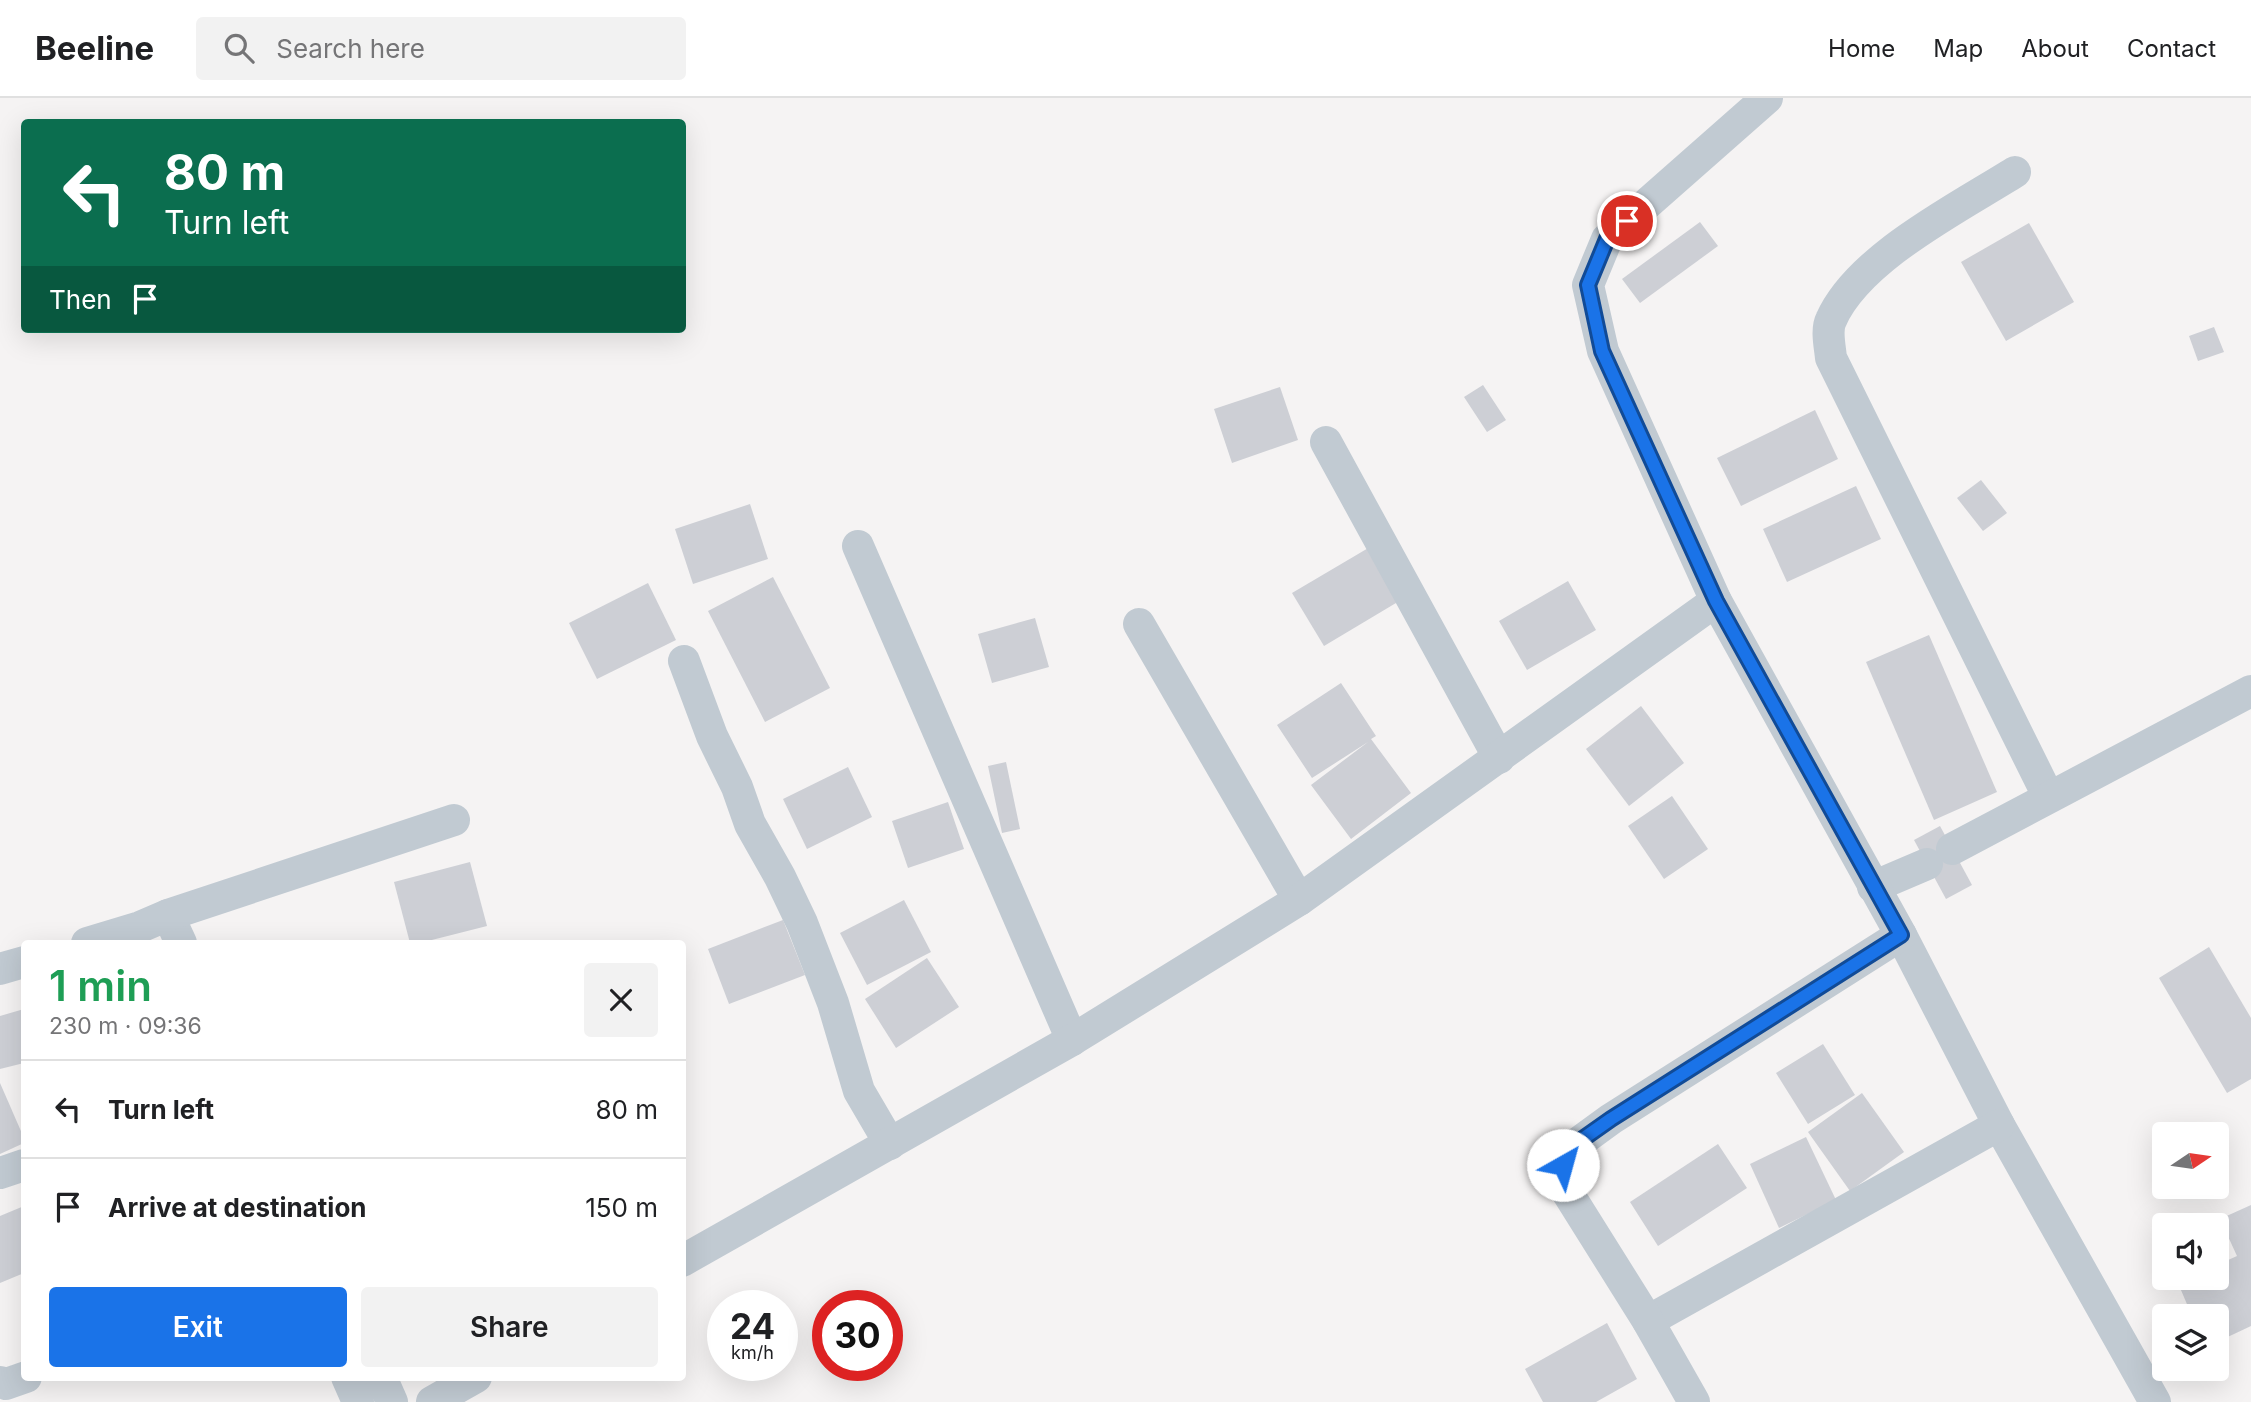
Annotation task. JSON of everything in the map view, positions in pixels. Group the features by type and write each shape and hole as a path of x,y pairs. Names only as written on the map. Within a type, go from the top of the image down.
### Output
{"street":[{"path":"1767,98 1607,239 1588,285 1602,351 1716,601 1901,935 2143,1398"},
{"path":"2015,172 1885,254 1846,295 1829,323 1830,358 2048,796"},
{"path":"1326,442 1499,758"},
{"path":"858,546 1072,1040"},
{"path":"686,1259 1072,1040 1299,901 1716,601"},
{"path":"1139,624 1299,901"},
{"path":"684,661 712,736 737,787 750,824 802,923 833,1003 859,1091 890,1144"},
{"path":"1873,887 1940,856 2048,796 2251,691"},
{"path":"101,940 152,929 454,820"},
{"path":"152,929 175,940"},
{"path":"1694,1402 1648,1321 1559,1180 1567,1150 1611,1119 1901,935"},
{"path":"0,969 21,963"},
{"path":"1648,1321 1999,1125"},
{"path":"0,1173 21,1166"},
{"path":"0,1382 6,1384 21,1379"},
{"path":"348,1381 358,1402"},
{"path":"383,1381 392,1402"},
{"path":"432,1402 469,1381"}],"building":[{"path":"1700,222 1718,246 1640,303 1622,279"},
{"path":"2029,223 2074,302 2006,341 1961,262"},
{"path":"2214,327 2224,352 2198,361 2189,336"},
{"path":"1483,385 1506,420 1487,432 1464,397"},
{"path":"1280,387 1298,440 1232,463 1214,409"},
{"path":"1815,410 1838,459 1741,506 1717,458"},
{"path":"1981,480 2007,513 1983,531 1957,498"},
{"path":"1856,486 1881,539 1787,582 1763,529"},
{"path":"750,504 768,559 693,584 675,529"},
{"path":"1370,547 1401,600 1324,646 1292,593"},
{"path":"773,577 830,688 765,722 708,611"},
{"path":"1568,581 1596,630 1527,670 1499,621"},
{"path":"648,583 676,640 597,679 569,623"},
{"path":"1035,618 1049,667 992,683 978,634"},
{"path":"1929,635 1997,792 1934,820 1866,662"},
{"path":"1341,683 1376,736 1371,739 1411,793 1351,839 1311,785 1368,742 1312,778 1277,725"},
{"path":"1641,706 1684,763 1629,806 1586,749"},
{"path":"1006,762 1020,829 1002,833 988,766"},
{"path":"848,767 872,817 807,849 783,799"},
{"path":"1672,796 1708,849 1664,879 1628,826"},
{"path":"948,802 964,849 908,868 892,821"},
{"path":"1940,826 1972,885 1946,899 1914,840"},
{"path":"470,862 487,926 432,940 409,940 394,882"},
{"path":"904,900 931,952 867,985 840,933"},
{"path":"783,920 805,975 729,1004 708,949"},
{"path":"2209,947 2251,1018 2251,1079 2227,1093 2159,978"},
{"path":"927,958 959,1007 896,1048 865,999"},
{"path":"21,1010 21,1064 0,1069 0,1016"},
{"path":"1823,1044 1855,1095 1808,1124 1776,1073"},
{"path":"0,1083 21,1131 21,1144 0,1154"},
{"path":"1862,1093 1904,1152 1850,1191 1808,1132"},
{"path":"1806,1137 1836,1200 1779,1228 1750,1164"},
{"path":"1718,1144 1747,1188 1658,1246 1630,1202"},
{"path":"2251,1205 2251,1326 2229,1336 2229,1304 2187,1304 2181,1290 2229,1290 2229,1260 2237,1256 2229,1239 2229,1215"},
{"path":"21,1207 21,1274 0,1283 0,1216"},
{"path":"1607,1323 1637,1379 1596,1402 1543,1402 1525,1369"}],"route":[{"path":"1563,1165 1567,1150 1611,1119 1901,935 1716,601 1602,351 1588,285 1607,239 1627,221"}]}
